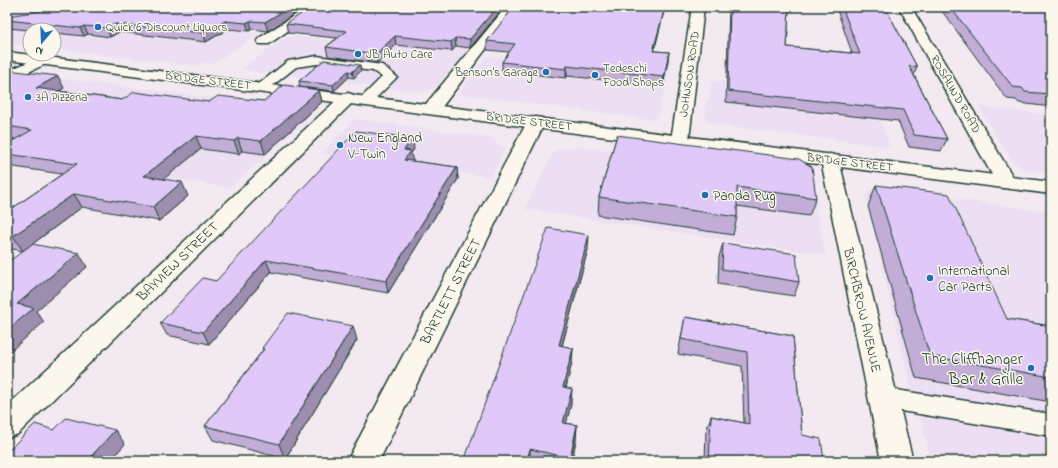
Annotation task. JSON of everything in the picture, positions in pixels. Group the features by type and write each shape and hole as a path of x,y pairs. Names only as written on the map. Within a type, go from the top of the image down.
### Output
{"street":[{"path":"264,41 316,7"},
{"path":"432,108 512,7"},
{"name":"JOHNSON ROAD","path":"680,140 698,7"},
{"name":"ROSALIND ROAD","path":"905,7 1006,182"},
{"name":"BRIDGE STREET","path":"7,56 22,58"},
{"path":"7,77 39,62"},
{"name":"BRIDGE STREET","path":"59,62 432,108 1051,188"},
{"name":"BAYVIEW STREET","path":"7,425 357,99"},
{"name":"BARTLETT STREET","path":"363,461 536,122"},
{"name":"BIRCHBROW AVENUE","path":"830,160 897,461"}],"lane":[{"path":"262,87 292,64 317,60 378,68 390,77 357,99"},
{"path":"883,398 1051,425"}],"shaded area":[{"path":"7,7 36,7 34,10 7,16"},
{"path":"113,7 183,26 259,34 212,64 203,63 198,66 62,50 62,22 22,22 22,45 7,43 7,23"},
{"path":"288,36 368,44 476,39 439,84 432,89 423,92 250,71 241,68"},
{"path":"587,52 672,61 657,118 647,119 458,94 487,56 580,66"},
{"path":"26,74 306,110 309,117 230,188 160,176 7,141 7,84"},
{"path":"711,80 872,97 890,147 715,125 709,122 705,117 706,100 710,100"},
{"path":"978,106 1051,115 1051,174 1025,170 1016,164 1010,158"},
{"path":"358,119 492,138 495,139 497,145 506,147 491,177 321,154 353,120"},
{"path":"578,147 615,151 813,189 825,255 525,209 553,152 560,149"},
{"path":"874,189 884,189 1051,212 1051,461 963,461 930,454 908,376 865,194"}],"building":[{"path":"67,7 290,7 265,22 250,21 246,23 225,21 203,33 115,24 107,28 84,26 80,28 62,26 62,22 25,22 7,20 7,16"},
{"path":"311,7 497,7 470,39 455,38 451,42 395,36 376,54 326,47 347,31 286,24"},
{"path":"514,7 665,7 653,51 669,52 664,77 567,66 566,69 502,62 515,44 487,41"},
{"path":"730,7 789,7 787,47 860,54 842,7 885,7 917,67 909,66 947,139 914,135 903,110 728,91"},
{"path":"950,7 1051,7 1051,94 1025,92 1022,88 1013,87"},
{"path":"324,60 360,65 352,72 348,71 333,85 299,81"},
{"path":"7,70 58,76 36,88 122,100 134,92 209,102 218,96 264,101 284,85 319,90 261,141 238,138 234,141 196,136 144,176 182,182 153,207 74,194 13,236 7,235 7,212 77,164 7,154 7,144 32,130 7,126"},
{"path":"356,131 413,138 404,150 411,151 404,160 457,167 386,281 266,260 203,332 160,323 203,278 216,281"},
{"name":"Panda Rug","path":"617,135 799,159 812,167 816,198 737,187 737,217 599,197"},
{"path":"876,185 949,194 1007,319 1051,326 1051,377 930,356"},
{"path":"548,228 589,235 559,345 573,348 563,387 572,389 563,423 577,425 570,458 530,449 527,461 464,461"},
{"path":"723,243 796,254 799,282 722,269"},
{"path":"32,244 79,253 17,304 34,308 7,330 7,277 10,275 7,274 7,263"},
{"path":"288,313 353,326 279,444 205,426 264,349 262,348"},
{"path":"685,317 793,336 802,435 821,439 824,461 709,461 711,416 749,424 747,352 681,339"},
{"path":"66,418 115,430 87,461 7,461 7,452 35,424 54,430"}],"place":[{"name":"Quick 6 Discount Liquors","path":"98,27"},
{"name":"JB Auto Care","path":"358,54"},
{"name":"Benson's Garage","path":"546,72"},
{"name":"Tedeschi Food Shops","path":"595,75"},
{"name":"3A Pizzeria","path":"28,97"},
{"name":"New England V-Twin","path":"340,145"},
{"name":"Panda Rug","path":"705,195"},
{"name":"International Car Parts","path":"930,278"},
{"name":"The Cliffhanger Bar & Grille","path":"1031,368"}]}
